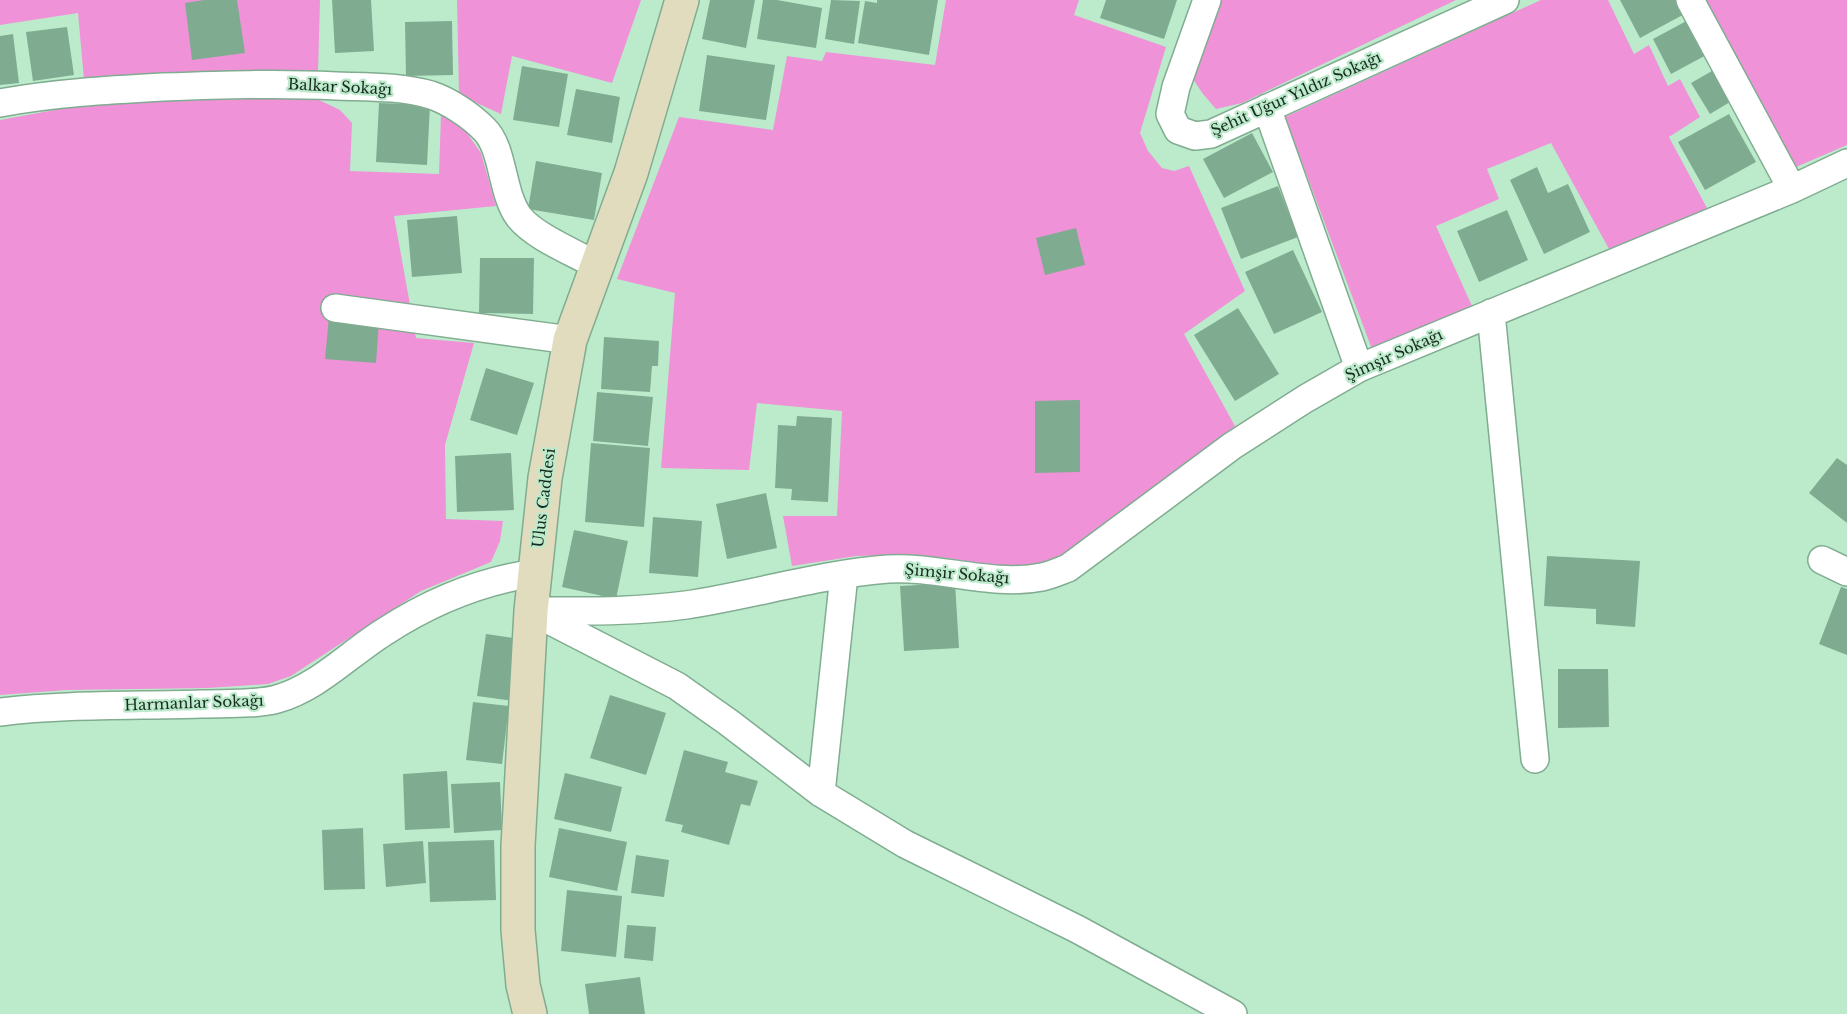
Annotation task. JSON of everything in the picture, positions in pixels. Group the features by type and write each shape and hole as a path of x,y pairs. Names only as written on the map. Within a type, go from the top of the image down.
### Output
{"street":[{"name":"Ulus Caddesi","path":"530,1014 523,985 518,918 518,846 531,611 545,477 570,340 631,173 682,0"},
{"name":"Şehit Uğur Yıldız Sokağı","path":"1207,0 1176,87 1170,114 1178,130 1195,136 1211,134 1505,0"},
{"path":"1690,0 1792,189"},
{"name":"Balkar Sokağı","path":"0,103 89,90 227,84 380,87 430,95 446,101 485,130 492,140 510,200 518,216 529,227 596,265"},
{"path":"1267,108 1359,369"},
{"name":"Şimşir Sokağı","path":"531,611 630,612 888,569 918,569 1013,579 1043,577 1068,568 1232,446 1305,399 1359,369 1792,189 1844,172"},
{"path":"335,308 570,340"},
{"path":"1491,313 1535,759"},
{"path":"1822,560 1847,572"},
{"name":"Harmanlar Sokağı","path":"0,712 72,705 146,706 275,700 298,692 384,632 432,605 471,588 504,578 535,573"},
{"path":"820,793 844,575"},
{"path":"531,611 677,686 820,793 905,844 1077,929 1233,1014"}],"shaded area":[{"path":"0,0 320,0 318,72 84,80 78,13 0,25"},
{"path":"457,0 641,0 612,83 512,56 501,114 459,95"},
{"path":"946,0 1079,0 1074,15 1166,47 1140,133 1148,151 1162,168 1174,171 1189,166 1245,291 1184,334 1235,426 1069,551 1047,563 1027,568 947,558 898,555 856,556 792,566 783,516 837,516 842,411 757,403 749,470 661,468 675,293 617,279 679,117 773,130 787,56 822,61 826,52 935,65"},
{"path":"1221,0 1456,0 1242,103 1216,109 1193,79"},
{"path":"1541,0 1608,0 1634,54 1649,45 1668,86 1680,79 1700,117 1669,137 1708,210 1609,249 1551,143 1487,169 1499,199 1436,226 1472,306 1373,352 1285,117"},
{"path":"1701,0 1847,0 1847,145 1796,167"},
{"path":"315,98 340,110 352,123 350,171 439,174 441,114 462,126 481,153 496,206 394,216 416,338 474,343 445,445 446,519 503,521 500,541 491,562 421,591 291,676 268,684 208,688 67,690 0,695 0,120 98,102"}],"building":[{"path":"204,0 237,0 245,53 192,60 185,3"},
{"path":"332,0 371,0 374,51 335,53"},
{"path":"710,0 755,0 746,48 702,39"},
{"path":"763,0 777,0 822,8 816,48 757,39"},
{"path":"831,0 860,1 854,44 825,39"},
{"path":"877,0 938,0 929,55 858,43 865,1 877,3"},
{"path":"1106,0 1177,0 1164,39 1100,18"},
{"path":"1620,0 1684,0 1690,11 1640,38"},
{"path":"1692,18 1710,53 1671,74 1653,39"},
{"path":"452,21 453,75 406,76 405,22"},
{"path":"67,27 74,75 33,81 26,32"},
{"path":"13,34 19,83 0,85 0,36"},
{"path":"707,55 775,65 766,120 699,111"},
{"path":"522,66 568,74 559,127 513,120"},
{"path":"1712,71 1730,102 1710,114 1691,83"},
{"path":"576,89 620,97 612,143 567,135"},
{"path":"379,103 430,105 427,165 376,162"},
{"path":"1729,114 1756,162 1705,190 1678,142"},
{"path":"1252,133 1273,172 1224,198 1203,159"},
{"path":"536,161 602,173 594,220 528,209"},
{"path":"1537,167 1548,193 1568,184 1590,232 1544,254 1510,180"},
{"path":"1278,186 1298,237 1241,259 1221,208"},
{"path":"1507,210 1528,260 1479,282 1457,231"},
{"path":"457,216 462,273 412,277 407,220"},
{"path":"1076,228 1085,265 1045,275 1036,238"},
{"path":"1293,250 1322,312 1274,334 1245,272"},
{"path":"480,258 534,258 533,314 479,313"},
{"path":"1238,308 1279,374 1235,401 1194,335"},
{"path":"329,317 379,321 376,363 325,359"},
{"path":"604,337 659,341 658,366 652,366 650,392 601,389"},
{"path":"486,368 534,383 517,435 470,420"},
{"path":"597,392 653,397 648,446 593,441"},
{"path":"1080,400 1080,472 1035,473 1035,401"},
{"path":"797,416 832,418 828,502 791,500 792,489 775,488 778,425 796,426"},
{"path":"591,443 650,448 644,527 585,522"},
{"path":"511,453 514,510 457,512 455,456"},
{"path":"1837,458 1847,465 1847,523 1809,493"},
{"path":"766,493 777,548 727,559 716,504"},
{"path":"653,517 702,521 698,577 649,573"},
{"path":"574,530 628,541 616,599 562,587"},
{"path":"1547,556 1640,561 1635,627 1596,624 1596,609 1544,606"},
{"path":"955,583 959,648 904,651 900,586"},
{"path":"1841,587 1847,589 1847,655 1819,644"},
{"path":"486,634 521,639 513,701 477,696"},
{"path":"1558,669 1608,669 1609,727 1558,728"},
{"path":"610,695 666,713 646,775 590,758"},
{"path":"473,702 509,706 502,764 466,760"},
{"path":"684,750 728,762 725,772 758,781 750,806 741,804 729,845 681,832 683,825 665,821"},
{"path":"447,771 450,828 405,830 403,774"},
{"path":"565,773 622,787 611,832 554,819"},
{"path":"500,782 502,830 454,833 451,784"},
{"path":"363,828 365,889 324,890 322,830"},
{"path":"559,828 627,842 617,891 549,877"},
{"path":"494,840 496,900 430,902 428,842"},
{"path":"423,841 426,883 386,887 383,844"},
{"path":"636,855 669,860 664,897 631,893"},
{"path":"567,890 622,896 616,957 561,951"},
{"path":"627,925 656,927 653,961 624,958"},
{"path":"640,977 645,1014 589,1014 585,984"}]}
